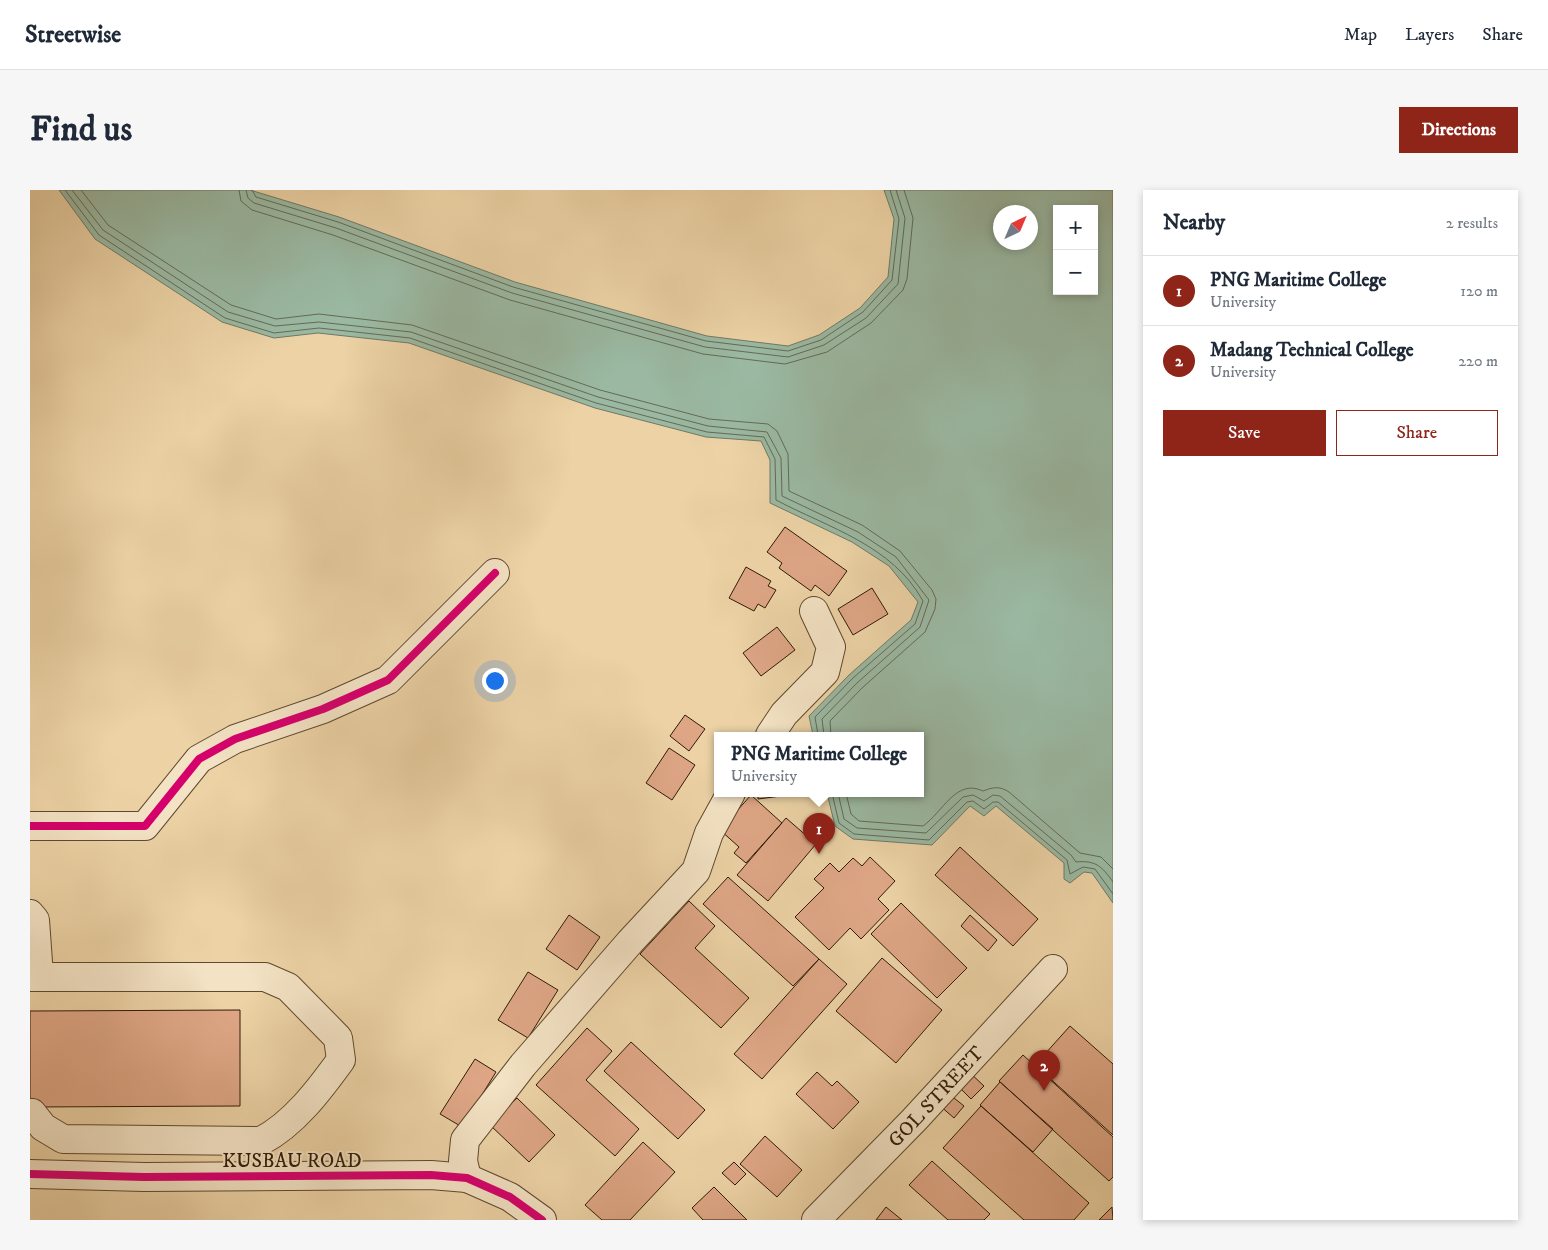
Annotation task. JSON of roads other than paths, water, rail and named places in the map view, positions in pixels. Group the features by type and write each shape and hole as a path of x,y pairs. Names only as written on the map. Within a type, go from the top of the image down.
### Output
{"street":[{"path":"30,826 145,826 199,759 235,739 323,709 388,680 495,573"},
{"path":"772,732 784,714 825,672 831,646 814,611"},
{"path":"467,1178 463,1161 465,1140 523,1066 624,950 696,872 709,833 729,797"},
{"path":"30,914 35,920 34,976 265,977 288,986 338,1038 342,1060 330,1076 276,1133 262,1141 144,1129 63,1139 43,1127 32,1113"},
{"name":"GOL STREET","path":"816,1220 914,1120 1053,969"},
{"path":"144,1129 144,1177"},
{"name":"KUSBAU ROAD","path":"30,1174 144,1177 431,1175 467,1178 510,1197 542,1220"}],"water":[{"path":"59,190 250,190 339,217 515,282 707,336 788,346 819,335 860,308 888,277 894,219 884,190 1113,190 1113,903 1092,873 1084,872 1070,883 1064,879 1064,863 996,806 984,816 970,806 932,845 853,839 835,826 828,797 924,797 924,732 812,732 809,716 849,675 911,620 918,602 889,566 852,542 770,503 770,460 761,441 706,437 595,408 409,343 318,333 274,338 222,322 95,239"}],"place":[{"name":"PNG Maritime College","path":"819,854"},
{"name":"Madang Technical College","path":"1044,1091"}]}
